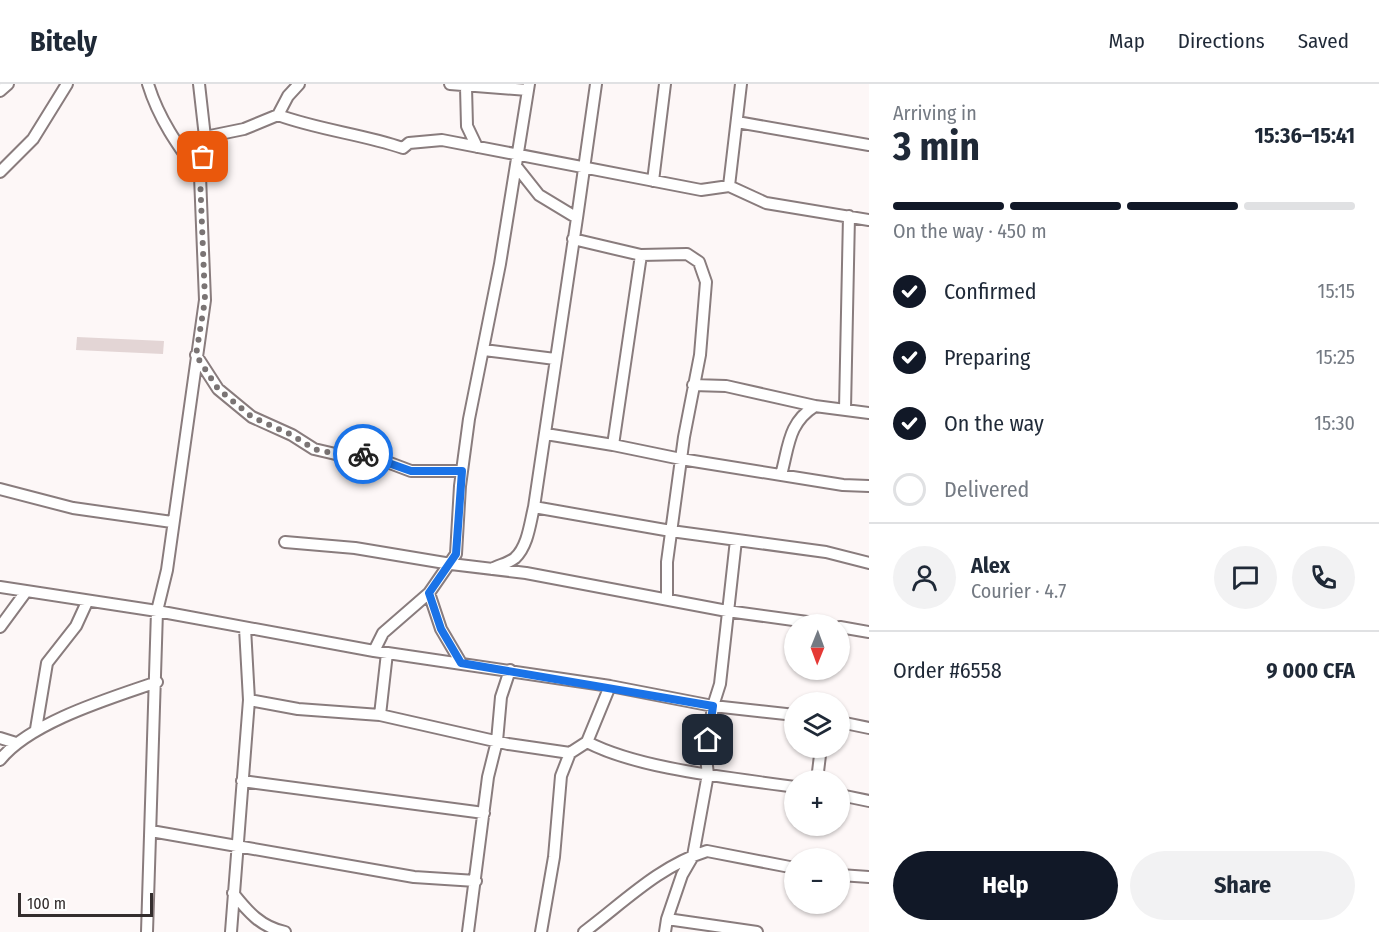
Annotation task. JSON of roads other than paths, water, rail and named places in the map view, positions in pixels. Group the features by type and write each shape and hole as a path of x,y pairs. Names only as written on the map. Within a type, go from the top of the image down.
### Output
{"street":[{"path":"0,91 8,84"},
{"path":"0,172 33,139 67,84"},
{"path":"148,84 154,105 170,136 200,176"},
{"path":"147,932 152,728 157,682 157,611 167,570 205,300 200,176 205,137 199,84"},
{"path":"205,137 244,129 278,115 288,96 299,84"},
{"path":"374,651 383,633 429,593 451,564 458,544 462,471 469,419 484,350 528,87 466,87 450,84"},
{"path":"492,569 518,554 526,540 534,507 573,239 586,166 596,84"},
{"path":"653,181 665,84"},
{"path":"729,186 741,84"},
{"path":"466,87 466,126 477,147"},
{"path":"278,115 300,123 372,137 403,148 409,143 442,140 477,147 517,161 586,166 701,190 729,186 766,203 869,220"},
{"path":"736,122 869,145"},
{"path":"517,161 539,195 577,218"},
{"path":"845,409 849,216"},
{"path":"573,239 640,255 687,254 699,262 704,274 706,282 702,334 671,531 667,598"},
{"path":"613,445 640,255"},
{"path":"484,350 555,359"},
{"path":"196,355 218,389 252,417 292,435 314,449 345,456 366,454 411,471 462,471"},
{"path":"693,385 726,386 814,406 869,413"},
{"path":"781,475 794,423 814,406"},
{"path":"546,434 681,459 843,485 869,486"},
{"path":"0,489 73,508 172,522"},
{"path":"534,507 671,531 826,552 869,563"},
{"path":"665,932 682,875 693,855 708,774 706,758 713,706 720,684 735,540"},
{"path":"285,542 355,548 492,569 667,598 727,611 784,619"},
{"path":"0,587 25,593 157,611 374,651 610,686 713,706 784,714"},
{"path":"0,627 25,593"},
{"path":"429,593 441,629 461,663"},
{"path":"36,729 47,663 76,627 87,602"},
{"path":"231,932 249,700 245,628"},
{"path":"850,629 869,632"},
{"path":"380,715 387,653"},
{"path":"468,932 484,813 497,741 501,697 510,670"},
{"path":"0,760 16,743 36,729 157,682"},
{"path":"541,932 554,857 561,776 570,753 587,742 610,686"},
{"path":"249,700 298,709 380,715 497,741 570,753"},
{"path":"850,724 869,728"},
{"path":"0,738 16,743"},
{"path":"587,742 624,756 708,774 784,785"},
{"path":"242,781 484,813"},
{"path":"850,797 869,801"},
{"path":"151,831 414,877 476,881"},
{"path":"584,932 634,891 693,855 706,851 721,852 784,866"},
{"path":"850,876 869,877"},
{"path":"233,893 248,912 270,929 285,932"},
{"path":"667,919 757,932"}]}
